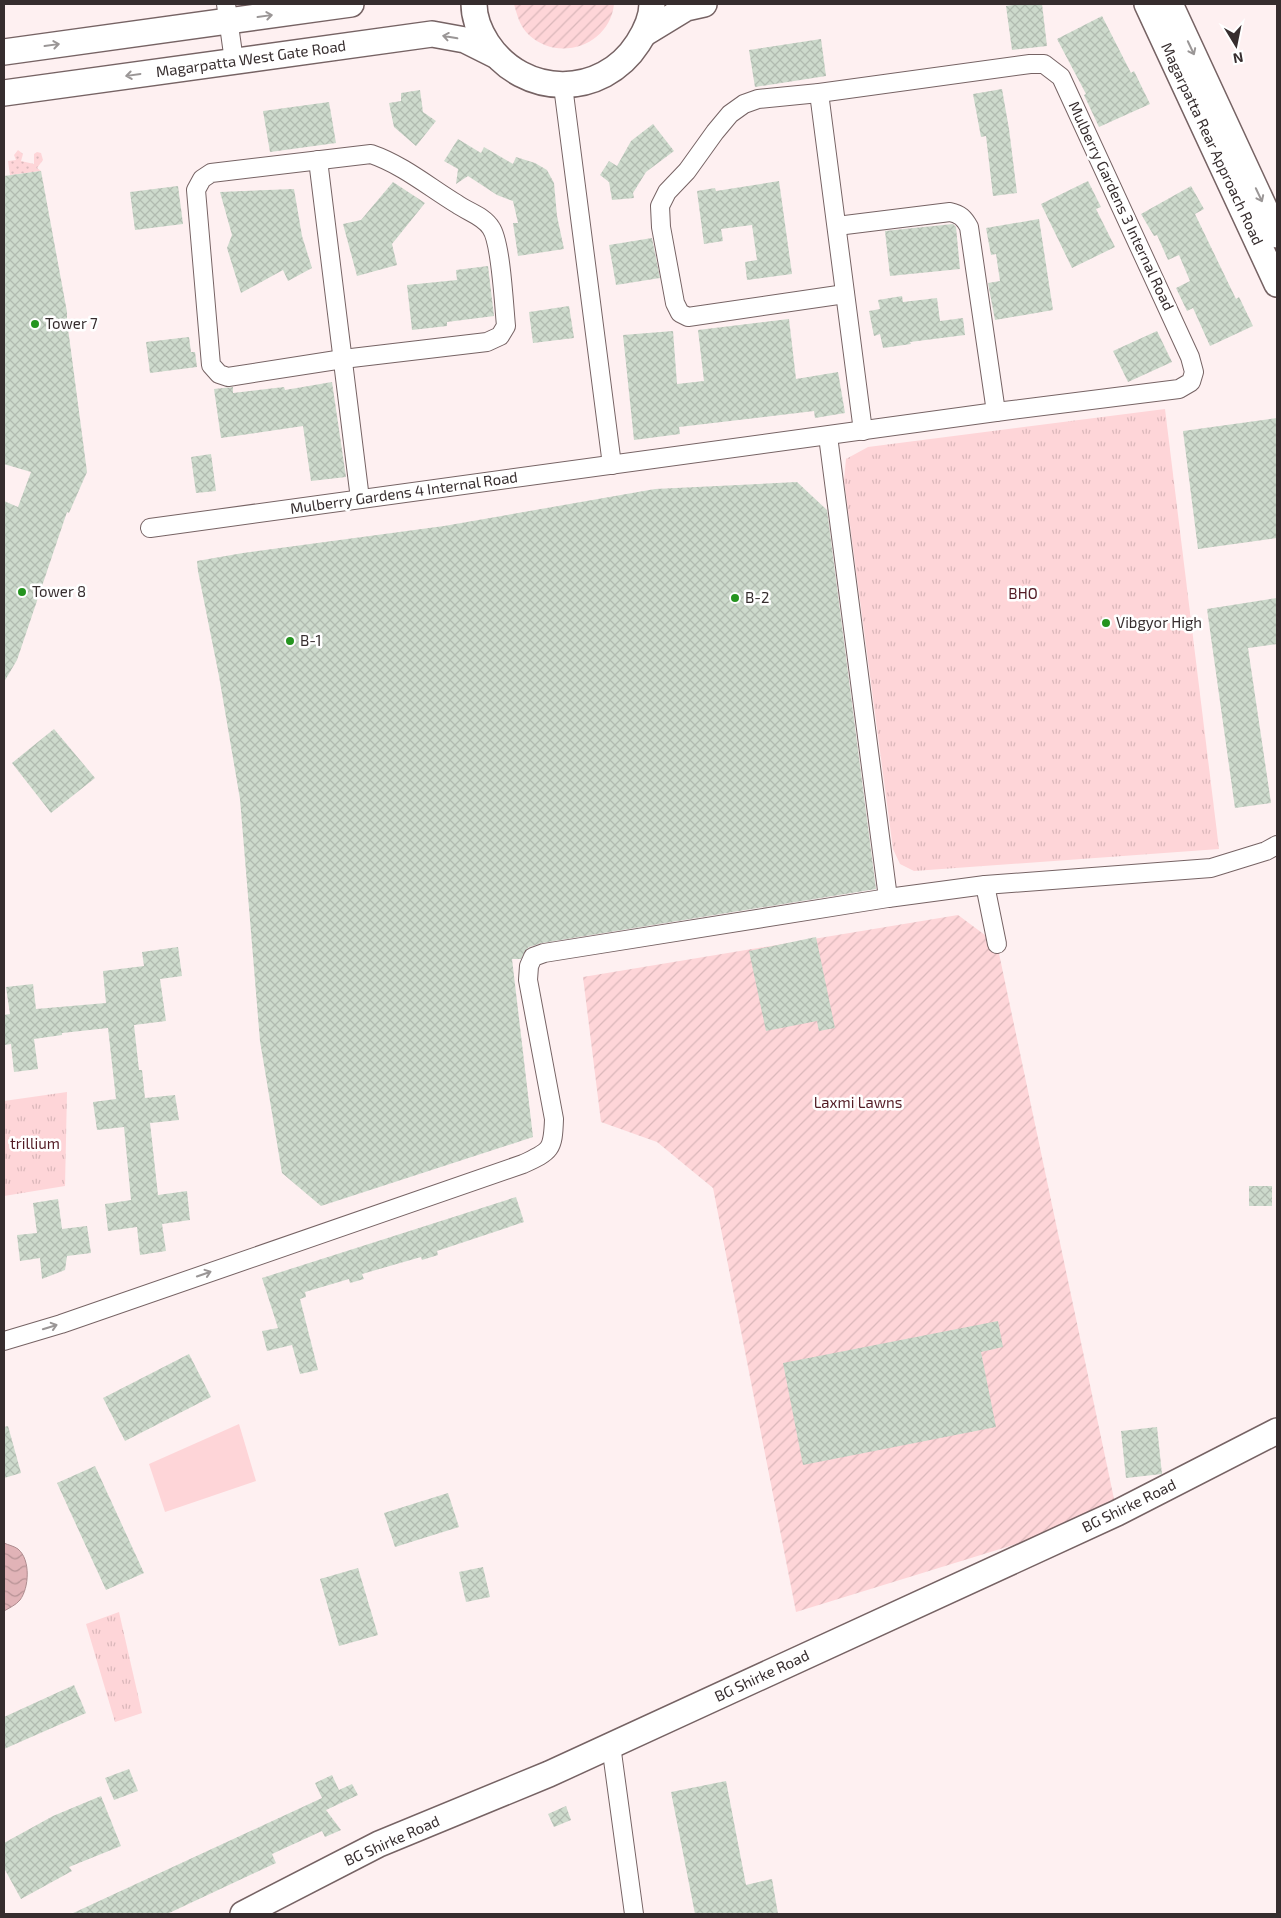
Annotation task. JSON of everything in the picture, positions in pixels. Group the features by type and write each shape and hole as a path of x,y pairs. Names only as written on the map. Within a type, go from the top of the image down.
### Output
{"street":[{"path":"4,52 227,12 351,4"},
{"name":"Magarpatta West Gate Road","path":"474,4 481,34 495,55 514,72 538,82 563,86 588,82 612,71 631,54 645,33 652,4"},
{"name":"Magarpatta West Gate Road","path":"645,33 686,8 704,4"},
{"name":"Magarpatta Rear Approach Road","path":"1148,4 1277,284"},
{"name":"Magarpatta Rear Approach Road","path":"1170,4 1277,235"},
{"path":"227,12 234,61"},
{"name":"Magarpatta West Gate Road","path":"4,93 432,34 465,40 495,55"},
{"name":"Mulberry Gardens 3 Internal Road","path":"621,464 996,412 1179,389 1191,382 1194,372 1190,357 1061,77 1044,64 1030,64 819,93 758,99 744,104 730,114 687,171 667,192 660,206 661,228 675,303 680,313 688,317 846,294"},
{"path":"563,86 621,464"},
{"path":"819,93 863,431"},
{"path":"371,154 385,159 482,218 492,228 497,245 506,326 500,336 487,342 343,359 228,377 219,374 211,365 196,190 202,179 211,173 318,160 371,154"},
{"path":"318,160 360,499"},
{"path":"837,226 950,212 958,213 965,219 969,227 996,412"},
{"path":"828,436 888,898"},
{"name":"Mulberry Gardens 4 Internal Road","path":"150,528 621,464"},
{"path":"4,1341 61,1324 523,1164 545,1154 553,1138 554,1119 528,980 529,966 533,957 553,951 888,898 985,885 1210,868 1266,851 1277,845"},
{"path":"985,885 998,944"},
{"name":"BG Shirke Road","path":"243,1914 379,1844 549,1774 1117,1513 1277,1431"},
{"path":"611,1745 634,1914"}],"green space":[{"path":"514,4 614,4 610,18 603,30 593,39 581,45 568,48 554,48 541,43 526,32 521,25"},
{"path":"18,150 23,154 21,161 34,164 34,154 37,152 41,153 43,160 37,168 41,171 10,175 8,161 16,160 14,155"},
{"name":"BHO","path":"1165,409 1219,849 914,871 900,864 893,849 844,480 846,459 868,447"},
{"name":"Laxmi Lawns","path":"958,915 997,944 1117,1513 796,1612 713,1188 657,1142 601,1122 583,977"},
{"name":"trillium","path":"67,1092 65,1186 4,1196 4,1101"},
{"path":"239,1424 256,1481 165,1512 149,1464"},
{"path":"119,1612 142,1713 115,1722 86,1624"}],"water":[{"path":"4,1543 18,1549 22,1554 27,1567 27,1581 20,1600 4,1611"}],"building":[{"path":"1042,4 1047,46 1012,50 1006,6"},
{"path":"1102,16 1131,73 1134,71 1150,104 1099,127 1084,95 1086,94 1057,39"},
{"path":"821,39 826,76 755,87 749,50"},
{"path":"1002,89 1017,193 993,196 986,136 981,137 973,94"},
{"path":"420,90 423,112 436,121 416,146 394,127 389,103 401,101 401,93"},
{"path":"329,102 336,143 270,152 263,111"},
{"path":"653,124 674,151 646,172 633,193 634,198 612,200 609,182 600,175 609,161 617,166 631,141"},
{"path":"458,139 481,153 484,147 513,164 516,157 535,163 547,170 554,183 557,216 564,249 518,256 513,223 518,223 513,201 497,195 468,176 456,184 458,169 444,161"},
{"path":"41,171 67,312 87,472 69,513 67,512 17,660 4,682 4,501 18,507 31,472 4,464 4,176"},
{"path":"779,181 792,274 747,280 745,262 757,260 752,225 721,229 723,241 704,244 697,191 715,188 716,191"},
{"path":"1088,181 1101,207 1096,209 1115,247 1072,268 1041,204"},
{"path":"393,182 425,203 392,244 397,265 357,276 343,224 361,220"},
{"path":"178,186 183,224 135,230 130,192"},
{"path":"1191,186 1204,209 1195,214 1236,299 1239,297 1253,326 1210,346 1193,308 1187,311 1176,288 1190,281 1179,255 1168,260 1157,235 1154,236 1141,214"},
{"path":"294,189 302,236 312,268 288,281 283,270 241,293 227,248 232,235 220,192"},
{"path":"1039,219 1053,310 995,320 988,283 1000,281 996,254 991,255 986,228"},
{"path":"953,224 956,227 960,269 890,276 885,231"},
{"path":"652,238 660,278 616,285 609,245"},
{"path":"488,266 494,316 447,322 447,326 412,330 407,285 457,280 456,270"},
{"path":"902,296 903,302 937,298 940,321 963,318 965,335 910,342 911,344 883,348 880,334 874,336 869,311 880,309 878,300"},
{"path":"569,306 574,338 533,343 529,312"},
{"path":"789,319 796,379 838,372 845,413 815,418 814,411 679,427 680,434 634,440 623,335 673,331 677,384 704,381 698,330"},
{"path":"1157,331 1172,362 1128,382 1113,351"},
{"path":"189,337 191,352 195,352 197,367 150,373 146,342"},
{"path":"332,382 346,477 311,481 303,426 221,438 214,389 233,387 233,393 284,387 285,390"},
{"path":"1277,418 1277,538 1198,549 1183,431"},
{"path":"211,454 216,491 196,493 191,457"},
{"path":"797,482 827,510 876,889 542,943 529,947 521,959 512,959 533,1137 321,1206 282,1173 260,1041 240,799 197,561 444,526 655,489"},
{"path":"1277,598 1277,644 1248,648 1271,803 1235,808 1207,609"},
{"path":"54,729 95,778 51,813 12,763"},
{"path":"816,937 835,1028 819,1031 817,1021 766,1031 749,951"},
{"path":"178,947 182,976 160,979 166,1021 134,1025 139,1070 142,1070 145,1098 175,1095 179,1120 150,1123 158,1195 187,1191 190,1220 162,1224 166,1251 140,1255 137,1227 108,1231 105,1204 131,1200 124,1127 97,1130 93,1102 116,1099 108,1028 62,1033 62,1035 34,1039 38,1069 14,1072 11,1044 4,1045 4,1015 10,1014 6,987 33,984 36,1009 106,1003 103,971 144,966 142,952"},
{"path":"1249,1186 1272,1186 1272,1206 1249,1206"},
{"path":"516,1197 524,1222 437,1251 438,1255 422,1260 421,1257 362,1274 364,1279 350,1283 349,1279 305,1292 306,1297 300,1299 318,1370 300,1374 292,1345 267,1351 262,1331 278,1328 262,1278"},
{"path":"58,1199 62,1229 87,1226 91,1253 67,1256 65,1270 42,1279 40,1258 20,1261 17,1235 37,1233 33,1203"},
{"path":"998,1321 1003,1347 981,1352 996,1427 803,1465 783,1363"},
{"path":"189,1354 211,1397 125,1441 103,1398"},
{"path":"8,1426 21,1473 4,1478 4,1427"},
{"path":"1157,1427 1162,1474 1126,1478 1121,1431"},
{"path":"95,1466 144,1573 106,1590 57,1483"},
{"path":"448,1493 459,1527 395,1547 384,1513"},
{"path":"483,1567 490,1597 466,1602 459,1572"},
{"path":"358,1568 378,1635 339,1646 320,1579"},
{"path":"74,1685 86,1713 4,1749 4,1717"},
{"path":"129,1769 138,1791 114,1800 105,1778"},
{"path":"332,1775 339,1790 352,1784 358,1795 326,1810 341,1830 325,1837 322,1831 272,1854 276,1863 167,1914 71,1914 322,1798 315,1783"},
{"path":"726,1781 746,1885 772,1879 778,1914 695,1914 671,1792"},
{"path":"101,1796 121,1846 69,1867 72,1871 21,1899 4,1868 4,1843 53,1816"},
{"path":"566,1806 571,1820 554,1827 548,1814"}],"place":[{"name":"Tower 7","path":"35,324"},
{"name":"Tower 8","path":"22,592"},
{"name":"B-2","path":"735,598"},
{"name":"Vibgyor High","path":"1106,623"},
{"name":"B-1","path":"290,641"}]}
